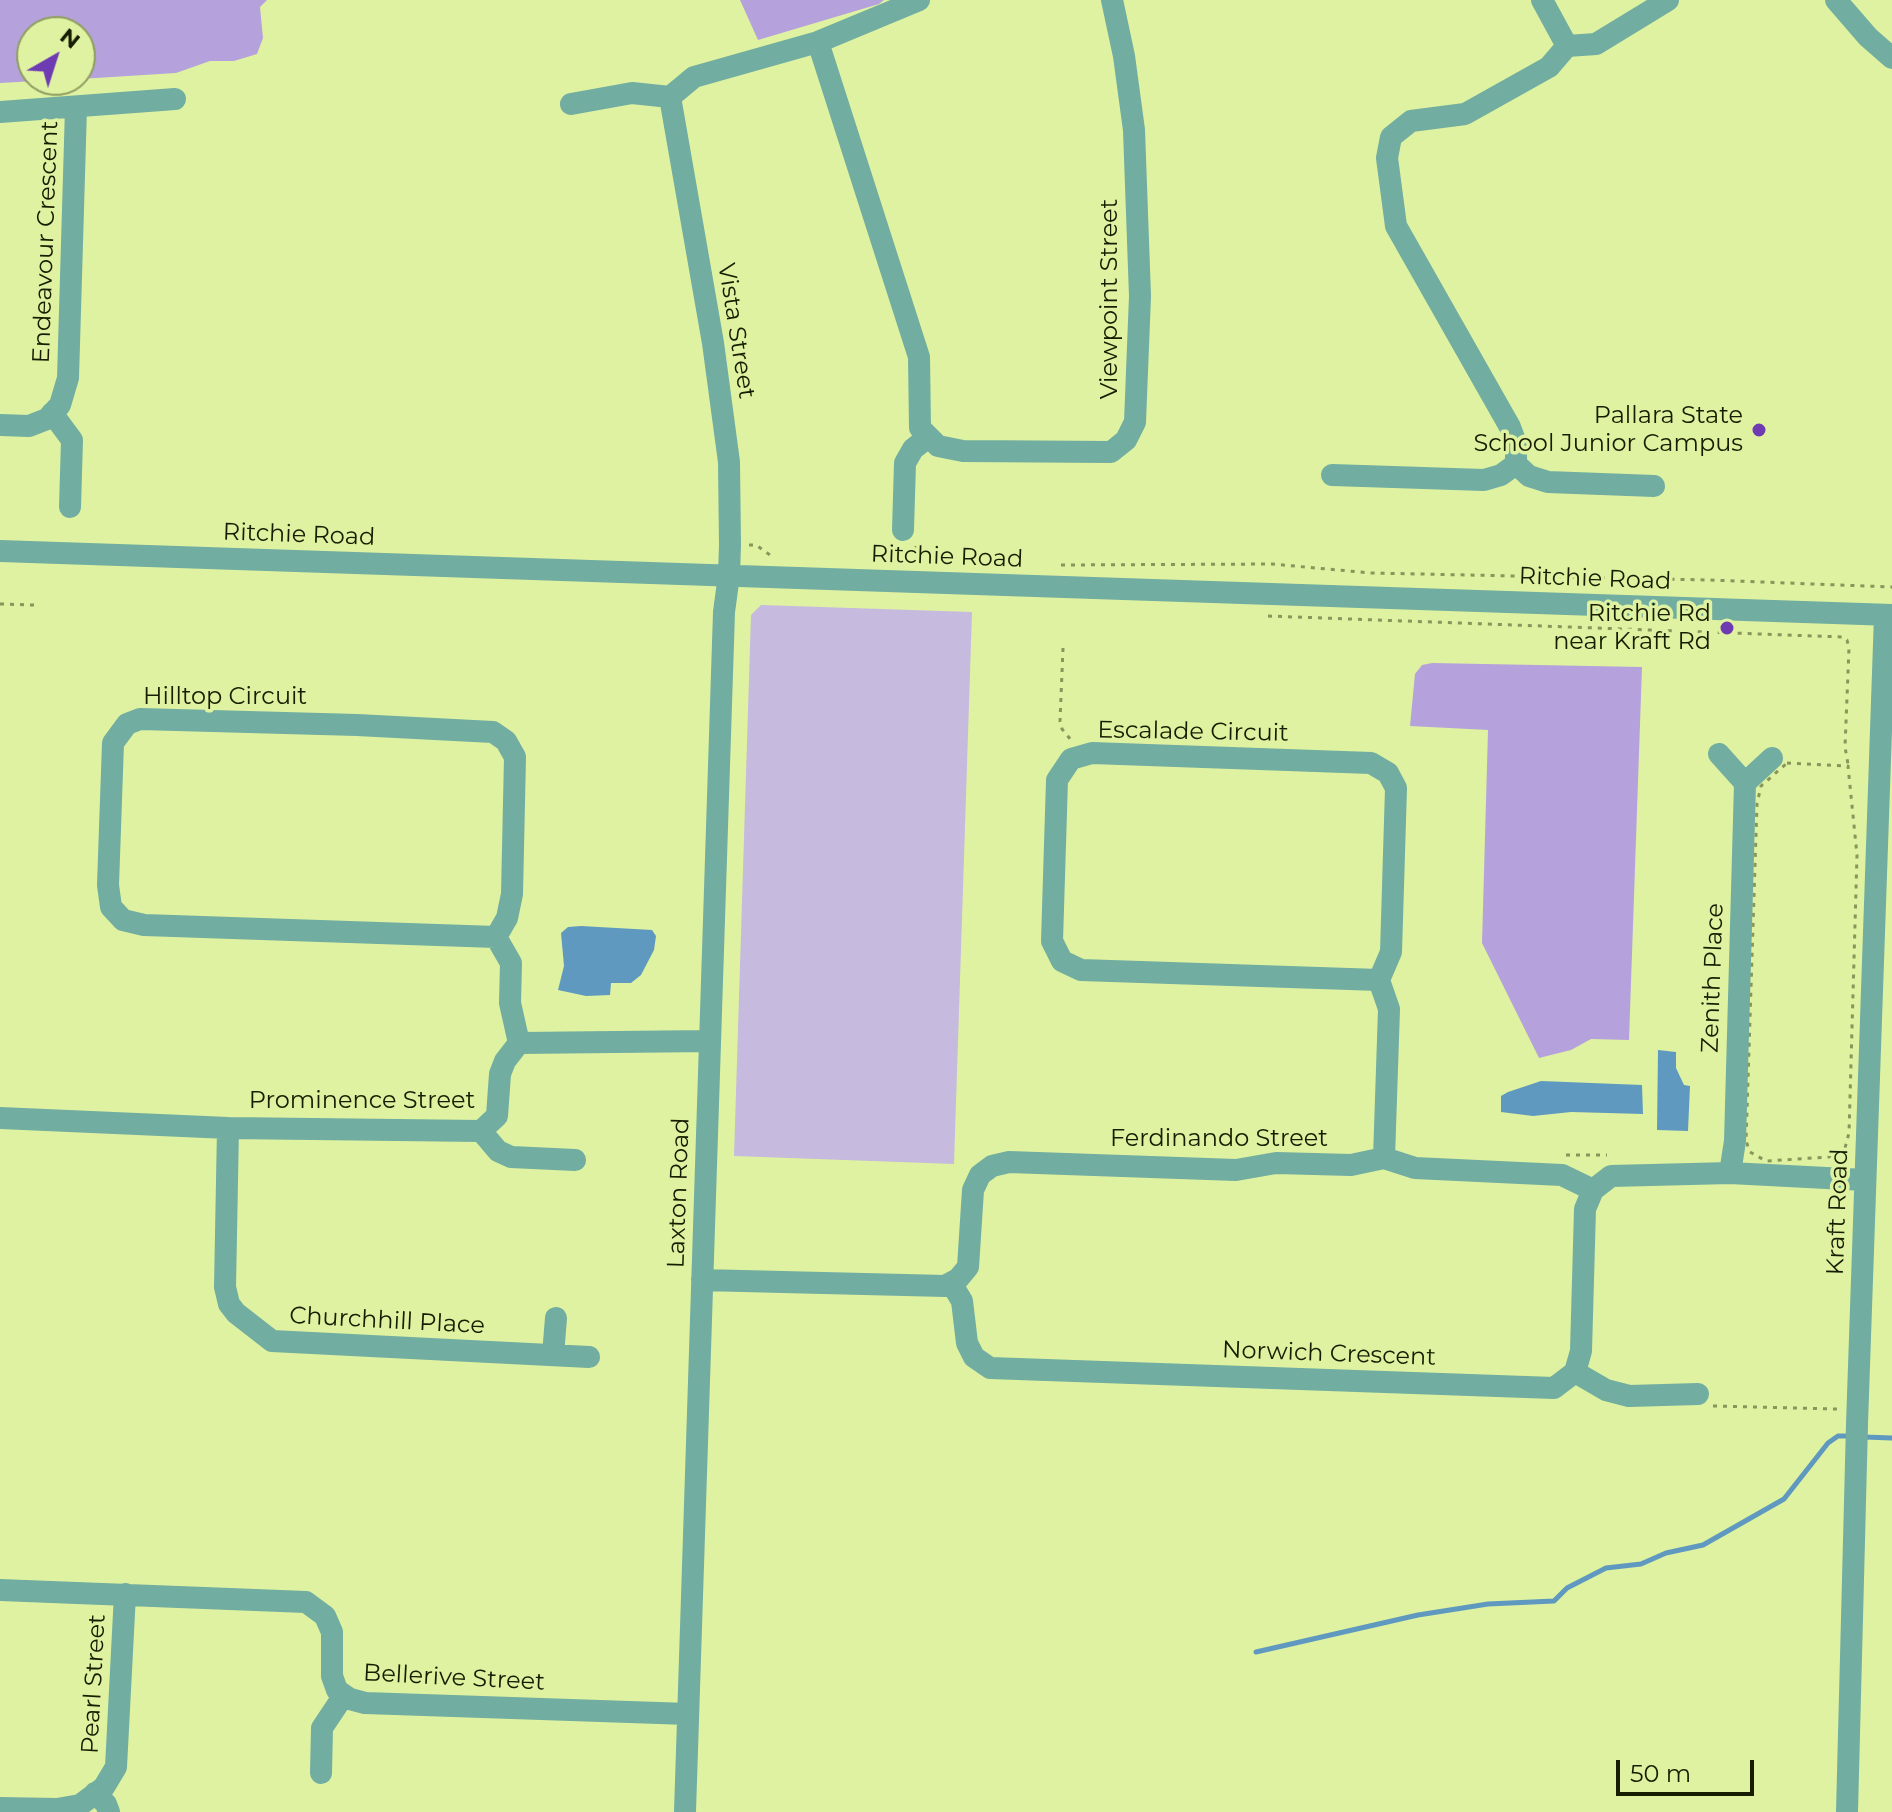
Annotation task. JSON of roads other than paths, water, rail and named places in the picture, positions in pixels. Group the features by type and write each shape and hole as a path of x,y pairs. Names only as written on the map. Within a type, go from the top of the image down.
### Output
{"street":[{"path":"571,104 632,93 670,97 694,77 818,42 919,0"},
{"name":"Viewpoint Street","path":"927,438 938,446 963,451 1111,452 1126,440 1135,422 1140,296 1134,130 1124,56 1112,0"},
{"path":"1542,0 1567,46"},
{"path":"1654,486 1548,482 1529,476 1516,464 1516,443 1510,427 1396,226 1387,158 1391,137 1411,121 1465,114 1549,67 1567,46 1596,44 1668,0"},
{"path":"1836,0 1868,37 1892,58"},
{"path":"818,42 919,357 920,428 927,438 913,449 905,463 903,530"},
{"name":"Vista Street","path":"670,97 715,358 729,462 729,575"},
{"path":"0,112 175,99"},
{"name":"Endeavour Crescent","path":"52,413 60,405 68,378 76,108"},
{"path":"0,425 29,426 47,419 52,413 72,440 70,507"},
{"path":"1332,475 1484,480 1501,475 1516,464"},
{"name":"Ritchie Road","path":"0,551 1888,615"},
{"name":"Laxton Road","path":"685,1812 724,612 729,575"},
{"name":"Kraft Road","path":"1847,1812 1865,1180 1888,615"},
{"name":"Hilltop Circuit","path":"140,719 493,732 506,741 515,757 512,894 507,918 496,937 144,925 123,920 111,907 108,885 113,743 127,724 140,719"},
{"name":"Escalade Circuit","path":"1092,753 1371,763 1388,773 1396,788 1391,952 1379,980 1081,970 1062,961 1052,941 1057,780 1071,759 1092,753"},
{"path":"1719,754 1745,783 1772,758"},
{"name":"Zenith Place","path":"1730,1173 1735,1141 1745,783"},
{"path":"496,937 511,963 510,1003 519,1043 710,1041"},
{"path":"1379,980 1389,1009 1384,1158"},
{"name":"Prominence Street","path":"0,1118 228,1128 481,1131 497,1116 500,1074 505,1061 519,1043"},
{"name":"Churchhill Place","path":"228,1128 225,1287 229,1304 236,1313 272,1341 589,1357"},
{"path":"481,1131 498,1151 511,1157 575,1160"},
{"name":"Ferdinando Street","path":"951,1283 968,1267 973,1190 980,1175 992,1166 1009,1162 1236,1170 1276,1163 1351,1165 1384,1158 1415,1168 1562,1175 1593,1190"},
{"path":"1698,1394 1629,1396 1606,1390 1575,1372 1581,1351 1585,1209 1593,1190 1611,1176 1730,1173 1865,1180"},
{"path":"702,1280 945,1286 951,1283"},
{"name":"Norwich Crescent","path":"951,1283 962,1301 974,1357 990,1368 1554,1388 1575,1372"},
{"path":"553,1355 556,1318"},
{"name":"Bellerive Street","path":"0,1590 306,1602 325,1616 332,1632 332,1676 337,1690 365,1703 688,1714"},
{"name":"Pearl Street","path":"95,1793 104,1787 116,1767 125,1594"},
{"path":"321,1773 322,1728 344,1695"},
{"path":"0,1808 57,1809 80,1805 95,1793 109,1812"}],"water":[{"path":"568,927 652,930 656,936 654,950 641,975 631,983 611,983 610,995 586,996 558,990 564,966 561,933"},
{"path":"1658,1050 1676,1052 1676,1068 1684,1085 1690,1086 1688,1131 1657,1130"},
{"path":"1541,1081 1642,1085 1643,1114 1571,1112 1533,1116 1501,1112 1501,1096"}],"waterway":[{"path":"1256,1652 1418,1615 1488,1604 1554,1601 1567,1588 1606,1568 1641,1564 1666,1553 1703,1545 1784,1499 1828,1443 1838,1436 1850,1436"},
{"path":"1864,1437 1892,1438"}],"place":[{"name":"Pallara State School Junior Campus","path":"1759,430"},
{"name":"Ritchie Rd near Kraft Rd","path":"1727,628"}]}
